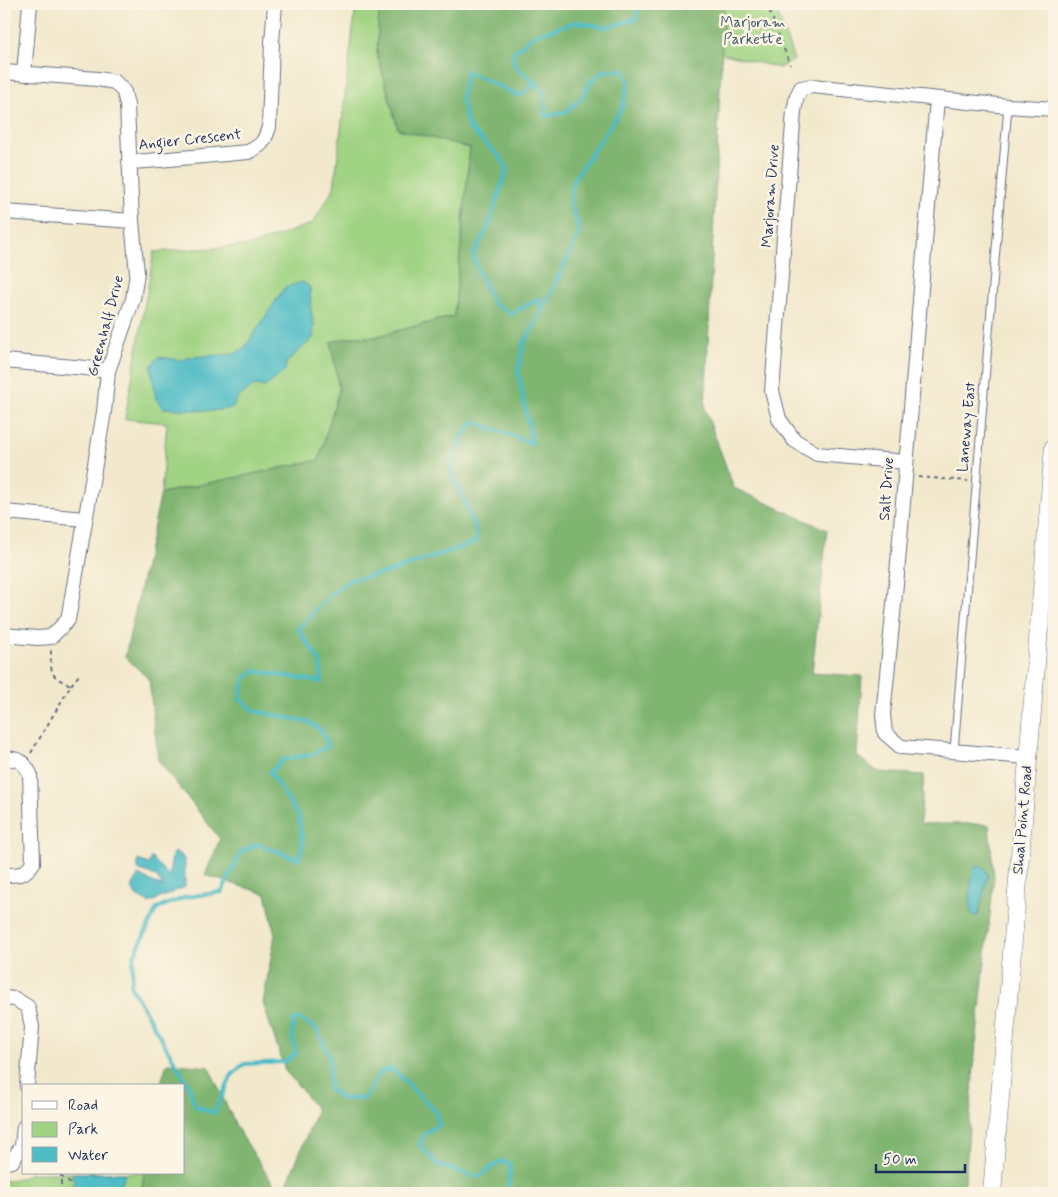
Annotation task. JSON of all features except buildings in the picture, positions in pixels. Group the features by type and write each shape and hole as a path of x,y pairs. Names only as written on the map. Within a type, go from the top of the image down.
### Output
{"street":[{"path":"24,74 30,4"},
{"name":"Angier Crescent","path":"129,162 147,162 248,152 259,146 265,138 269,127 274,4"},
{"name":"Greenhalf Drive","path":"4,72 115,82 124,92 127,105 132,221 137,273 132,299 108,371 104,412 68,620 51,637"},
{"name":"Marjoram Drive","path":"906,462 817,454 794,440 779,419 772,391 794,111 797,96 802,88 812,86 1054,109"},
{"name":"Salt Drive","path":"936,99 897,574 883,715 885,733 901,747 1028,757"},
{"path":"4,212 132,221"},
{"path":"4,361 108,371"},
{"name":"Shoal Point Road","path":"992,1193 1054,447"},
{"path":"4,512 85,519"},
{"path":"4,635 37,638 51,637"},
{"path":"4,758 14,758 25,764 30,774 33,863 27,871 20,875 4,875"},
{"path":"4,998 14,999 28,1007 32,1027 27,1084"},
{"path":"4,1162 12,1161 22,1146"}],"lane":[{"name":"Laneway East","path":"954,750 1008,106"}],"path":[{"path":"767,4 790,65"},
{"path":"913,476 977,482"},
{"path":"51,637 51,669 56,679 71,685"},
{"path":"25,764 71,685 80,674"},
{"path":"61,1175 72,1185"},
{"path":"61,1175 61,1193"}],"green space":[{"path":"356,4 379,4 377,54 398,129 470,148 454,316 374,337 353,337 331,342 339,389 319,460 161,493 167,423 125,419 154,252 253,245 313,223 334,188"},
{"path":"379,4 724,4 705,409 734,488 827,530 812,673 862,676 857,756 878,772 924,775 920,824 989,825 994,877 975,1054 964,1193 280,1193 285,1189 317,1110 285,1071 263,1003 275,935 266,894 205,875 220,839 158,760 149,679 125,657 161,493 319,460 339,389 331,342 353,337 374,337 454,316 470,148 398,129 377,54"},
{"name":"Marjoram Parkette","path":"724,4 777,4 777,12 794,60 779,68 721,53"},
{"path":"167,1063 209,1067 237,1128 279,1193 141,1193 144,1174 185,1174 185,1084 161,1084"},
{"path":"29,1174 144,1174 141,1193 4,1193 4,1181 21,1178"}],"water":[{"path":"303,282 310,287 314,325 313,338 286,363 285,371 265,387 256,385 237,398 233,408 212,411 163,408 156,399 151,367 158,357 181,360 192,357 234,354 245,347 285,287"},
{"path":"176,852 183,857 185,864 185,887 149,903 136,896 132,888 138,875 163,887 153,875 138,870 138,860 149,864 151,857 169,876 172,854"},
{"path":"976,866 984,867 988,875 978,916 973,915 971,912 970,894 973,871"},
{"path":"73,1174 125,1174 119,1193 68,1193 68,1190 75,1181 72,1177"}],"waterway":[{"path":"507,1193 510,1164 501,1161 478,1177 438,1165 419,1144 425,1133 439,1125 436,1112 393,1069 380,1072 365,1098 343,1099 329,1089 330,1057 317,1030 301,1019 294,1020 292,1033 296,1054 284,1062 244,1064 232,1075 214,1113 195,1106 189,1086 131,987 134,956 157,908 186,897 222,892 241,852 257,844 298,859 303,846 299,817 270,772 284,759 311,755 328,746 322,731 309,722 255,711 239,698 245,678 255,671 322,682 320,661 298,629 331,594 350,580 389,572 476,542 476,531 461,492 453,480 451,465 462,437 474,422 532,443 518,371 524,343 541,314 580,232 570,202 573,181 622,108 629,81 623,70 604,71 591,81 582,98 566,112 546,116 545,94 536,83 513,64 513,53 534,35 576,22 606,27 636,19 638,4"},
{"path":"536,83 519,96 467,71 461,97 468,127 501,158 507,169 487,230 473,255 479,273 493,303 511,314 540,298 541,312"}]}
